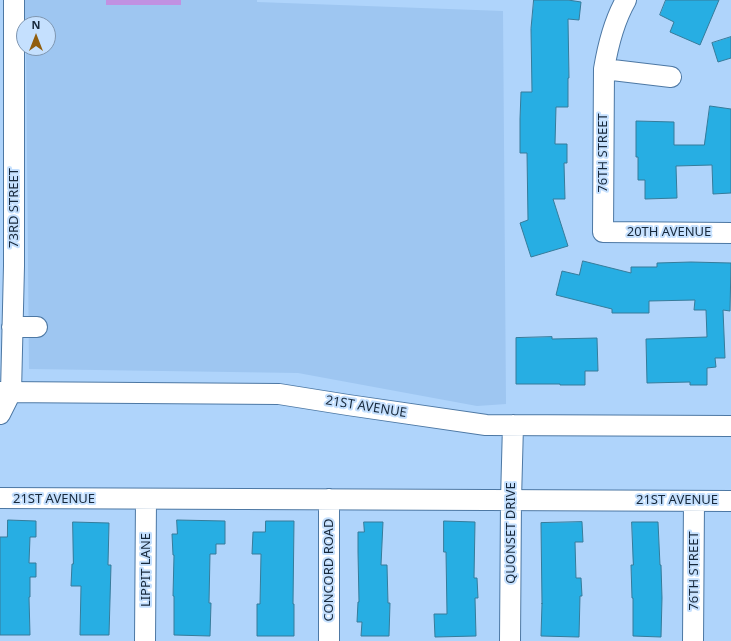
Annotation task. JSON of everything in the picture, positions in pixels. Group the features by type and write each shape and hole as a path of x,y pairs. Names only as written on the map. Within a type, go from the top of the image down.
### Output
{"street":[{"name":"73RD STREET","path":"0,414 5,392 12,327 7,166 14,0"},
{"name":"76TH STREET","path":"607,232 603,232 604,69 612,34 626,0"},
{"path":"604,69 671,77"},
{"name":"20TH AVENUE","path":"607,232 731,233"},
{"path":"12,327 37,327"},
{"name":"21ST AVENUE","path":"5,392 279,394 486,425 731,426"},
{"name":"QUONSET DRIVE","path":"510,641 513,425"},
{"name":"21ST AVENUE","path":"0,498 731,501"},
{"name":"LIPPIT LANE","path":"146,499 146,641"},
{"name":"CONCORD ROAD","path":"329,499 329,641"},
{"name":"76TH STREET","path":"693,641 694,500"}],"shaded area":[{"path":"25,0 257,0 257,2 503,11 506,404 477,406 298,373 29,369 26,56 56,56 56,16 25,16"},
{"path":"106,0 181,0 181,5 106,5"}],"building":[{"path":"534,0 568,0 581,2 579,20 568,19 568,107 556,107 555,144 567,144 567,163 564,163 565,199 553,199 568,246 531,257 520,223 528,220 527,153 520,153 520,119 521,92 532,92 531,29"},
{"path":"666,0 719,0 700,45 670,32 674,22 660,15"},
{"path":"731,37 731,58 718,62 712,43"},
{"path":"710,106 731,109 731,193 713,194 712,165 676,166 677,198 645,199 645,180 638,180 638,157 636,157 636,121 674,122 674,145 704,145"},
{"path":"583,261 631,273 631,267 657,267 657,263 731,263 730,311 723,310 725,358 715,358 716,367 707,368 707,385 690,385 690,382 647,383 646,339 707,337 706,310 694,310 695,300 649,301 649,313 612,313 612,309 556,295 562,271 579,275"},
{"path":"552,337 552,339 597,338 598,371 585,371 585,385 516,384 516,338"},
{"path":"8,520 36,521 36,537 30,537 29,563 36,563 36,577 30,577 30,635 0,635 0,537 7,537"},
{"path":"177,520 225,521 225,544 216,544 216,554 210,554 210,636 174,635 174,555 172,534 177,534"},
{"path":"266,521 294,521 294,636 257,636 257,604 260,604 261,554 252,554 253,532 265,532"},
{"path":"444,521 475,522 474,578 477,578 478,598 475,598 476,636 435,637 434,614 447,614"},
{"path":"73,522 109,523 108,565 111,565 109,635 80,635 81,586 71,586 73,564"},
{"path":"364,522 383,522 381,565 387,565 388,603 390,603 389,636 361,636 362,622 357,622 359,602 358,532 364,532"},
{"path":"582,522 583,542 575,542 576,578 581,578 582,596 580,596 579,637 541,636 541,523"},
{"path":"632,522 658,522 662,598 661,637 633,636 631,565 633,565"}]}
